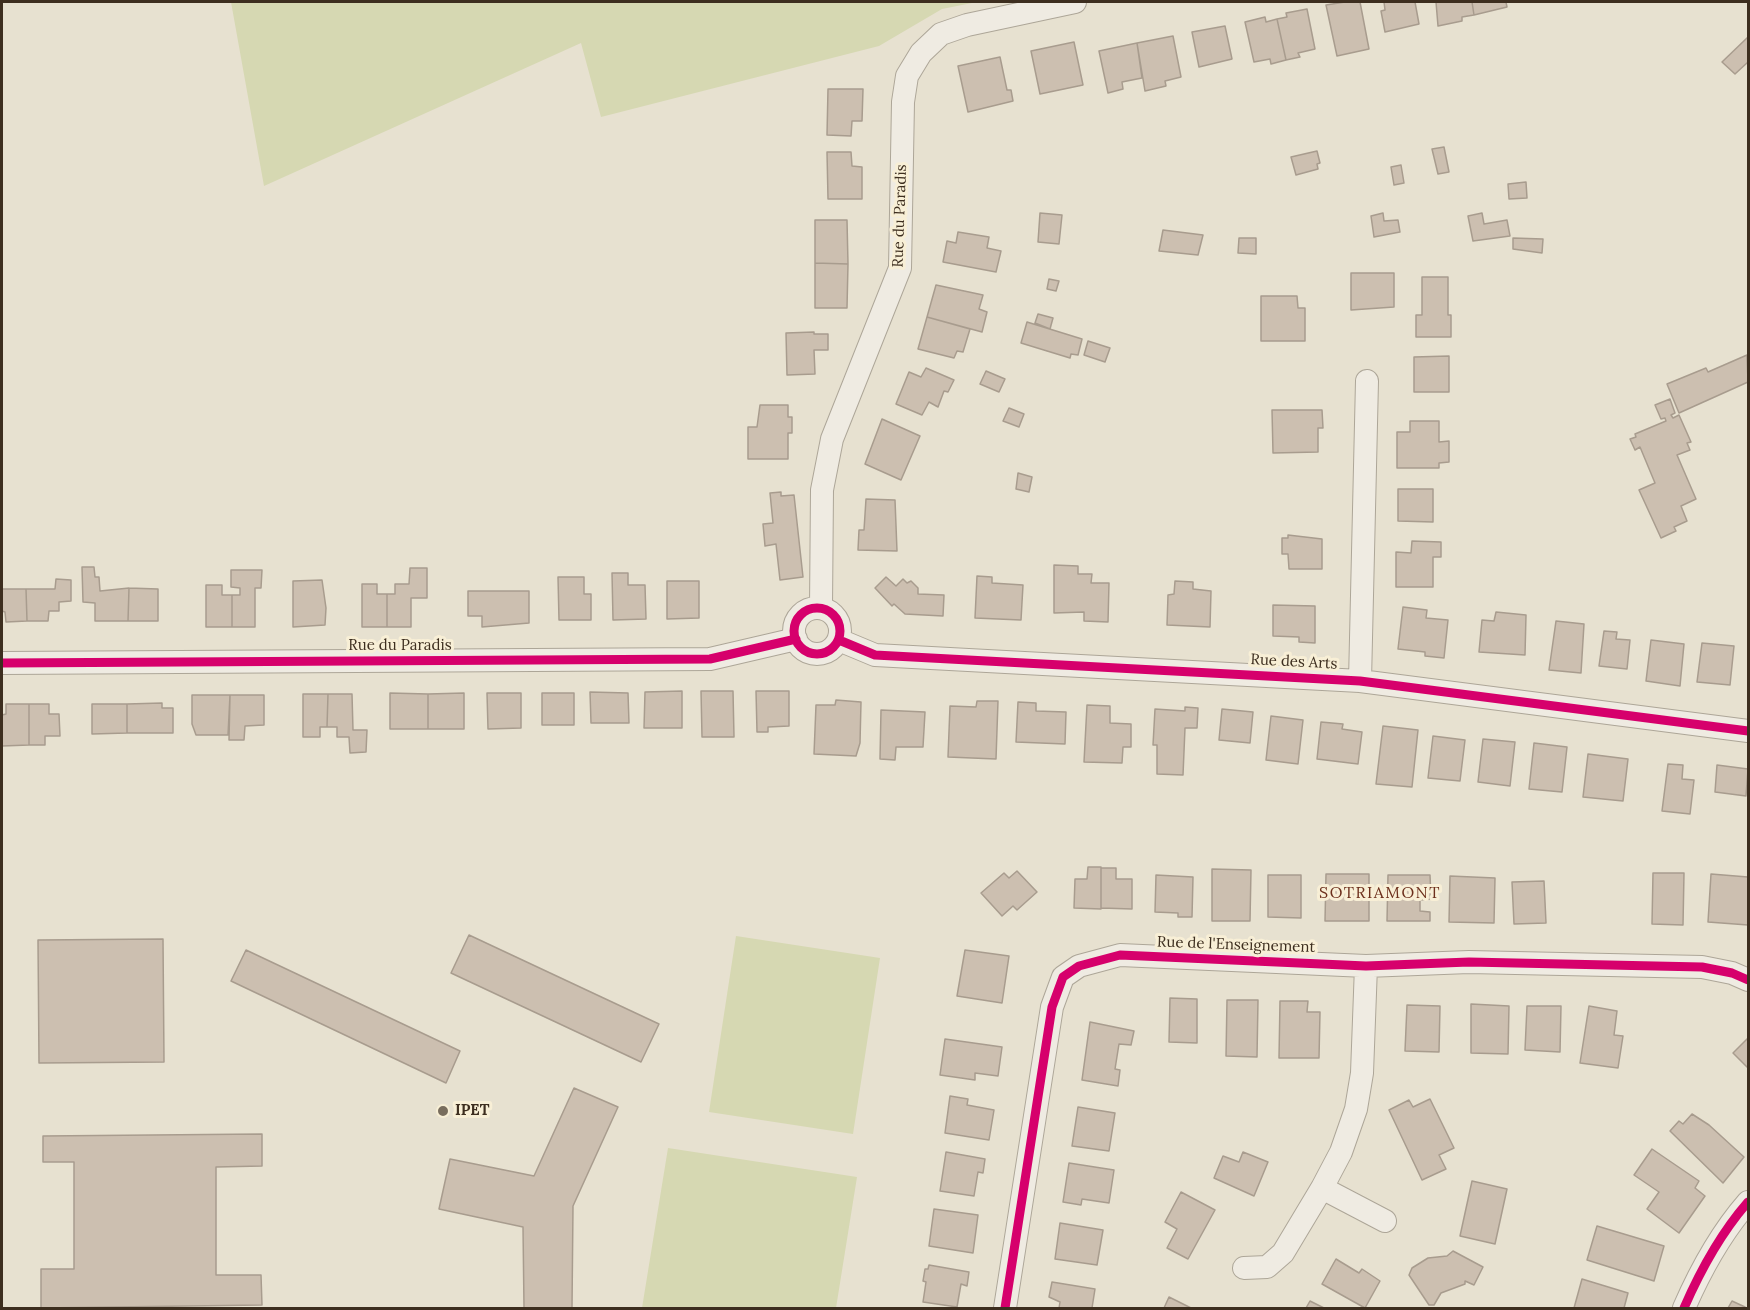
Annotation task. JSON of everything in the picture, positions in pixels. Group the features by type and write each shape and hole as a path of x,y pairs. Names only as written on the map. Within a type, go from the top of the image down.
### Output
{"street":[{"name":"Rue du Paradis","path":"821,608 822,490 832,439 900,268 903,102 907,76 921,53 941,34 967,25 1075,2"},
{"path":"1360,681 1367,381"},
{"path":"821,608 829,610 839,622 839,640 827,652 820,654 807,651 795,639 794,626 797,618 805,610 821,608"},
{"name":"Rue du Paradis","path":"2,663 710,659 795,639"},
{"name":"Rue des Arts","path":"839,640 875,655 1360,681 1749,731"},
{"name":"Rue de l'Enseignement","path":"1005,1308 1052,1007 1063,978 1078,966 1120,955 1365,966 1469,962 1702,967 1732,973 1749,980"},
{"path":"1244,1268 1268,1267 1283,1253 1341,1152 1356,1109 1362,1072 1365,966"},
{"path":"1322,1188 1385,1221"},
{"path":"1684,1308 1702,1266 1732,1221 1749,1202"}],"green space":[{"path":"231,2 977,2 942,9 879,46 601,117 581,43 264,186"},
{"path":"736,936 880,958 853,1134 709,1112"},
{"path":"668,1148 857,1177 836,1308 642,1308"}],"building":[{"path":"1360,2 1369,49 1337,56 1326,5"},
{"path":"1384,2 1415,2 1419,24 1385,32 1381,11 1385,10"},
{"path":"1436,2 1472,2 1474,15 1462,17 1462,21 1438,26"},
{"path":"1472,2 1506,2 1507,7 1474,15"},
{"path":"1307,9 1315,49 1298,53 1300,57 1286,60 1277,19 1287,17 1286,13"},
{"path":"1265,17 1266,22 1277,19 1286,60 1271,64 1270,59 1254,62 1245,22"},
{"path":"1225,26 1232,59 1199,67 1192,32"},
{"path":"1173,36 1181,77 1165,81 1166,86 1145,91 1137,43"},
{"path":"1748,37 1748,62 1735,74 1722,62"},
{"path":"1074,42 1083,85 1040,94 1031,51"},
{"path":"1137,43 1142,78 1122,82 1123,89 1108,93 1099,51"},
{"path":"1000,57 1007,90 1011,90 1013,101 968,112 958,66"},
{"path":"828,89 863,89 862,121 852,121 851,136 827,135"},
{"path":"1444,147 1449,172 1438,174 1432,149"},
{"path":"1317,151 1320,163 1317,164 1318,169 1296,175 1291,157"},
{"path":"827,152 851,152 852,166 862,167 862,199 828,199"},
{"path":"1401,165 1404,183 1394,185 1391,167"},
{"path":"1526,182 1527,198 1509,199 1508,184"},
{"path":"1040,213 1062,215 1059,244 1038,242"},
{"path":"1383,213 1384,221 1398,220 1400,232 1374,237 1371,216"},
{"path":"1482,213 1484,224 1507,220 1510,236 1473,241 1468,216"},
{"path":"815,220 847,220 848,264 815,263"},
{"path":"1163,230 1203,235 1198,255 1159,251"},
{"path":"958,232 989,237 987,248 1001,251 996,272 943,262 947,241 956,243"},
{"path":"1239,238 1256,238 1256,254 1238,253"},
{"path":"1513,238 1543,239 1542,253 1513,249"},
{"path":"815,263 848,264 847,308 815,308"},
{"path":"1351,273 1394,273 1394,307 1351,310"},
{"path":"1422,277 1448,277 1448,315 1451,315 1451,337 1416,337 1416,315 1422,315"},
{"path":"1049,279 1059,281 1056,291 1047,289"},
{"path":"936,285 983,295 979,309 987,312 982,332 927,317"},
{"path":"1261,296 1297,296 1298,308 1305,308 1305,341 1261,341"},
{"path":"1038,314 1053,318 1050,329 1035,323"},
{"path":"927,317 970,329 963,352 957,351 954,358 918,349"},
{"path":"1027,322 1082,339 1078,355 1071,354 1070,358 1021,343"},
{"path":"814,332 814,334 828,334 828,350 814,350 815,374 787,375 786,333"},
{"path":"1088,341 1110,348 1105,362 1084,355"},
{"path":"1747,355 1748,382 1679,413 1667,384 1706,368 1708,372"},
{"path":"1449,356 1449,392 1414,392 1414,357"},
{"path":"926,368 954,380 948,392 944,391 938,407 929,402 922,415 896,404 909,372 921,377"},
{"path":"986,371 1005,379 999,392 980,384"},
{"path":"1670,399 1675,413 1671,415 1673,418 1679,415 1691,442 1687,443 1690,450 1677,455 1696,499 1681,506 1687,521 1674,527 1676,531 1661,538 1639,490 1655,483 1640,447 1635,450 1630,439 1636,437 1635,434 1666,421 1665,418 1661,419 1655,405"},
{"path":"760,405 788,405 788,417 792,417 792,433 788,433 788,459 748,459 748,427 757,427"},
{"path":"1009,408 1024,414 1019,427 1003,421"},
{"path":"1272,410 1322,410 1323,428 1318,428 1318,452 1273,453"},
{"path":"882,419 920,436 901,480 865,464"},
{"path":"1410,421 1439,421 1439,442 1449,441 1449,462 1439,463 1439,468 1397,468 1397,432 1410,432"},
{"path":"1018,473 1032,477 1029,492 1016,489"},
{"path":"1398,489 1433,489 1433,522 1398,521"},
{"path":"781,492 781,496 794,495 803,577 780,580 776,544 765,546 763,524 773,523 770,493"},
{"path":"866,499 895,500 897,551 858,550 859,530 864,530"},
{"path":"1288,535 1322,539 1322,569 1289,569 1288,554 1282,554 1282,538 1288,538"},
{"path":"1412,541 1441,542 1441,557 1433,557 1433,587 1396,587 1396,552 1411,553"},
{"path":"1054,565 1078,566 1078,574 1092,574 1091,583 1109,583 1108,622 1084,621 1084,612 1054,613"},
{"path":"82,567 94,567 95,577 99,577 100,591 129,588 128,621 95,621 95,603 83,602"},
{"path":"410,568 427,568 427,598 411,598 411,627 387,627 387,594 395,594 395,584 409,584"},
{"path":"231,570 262,570 261,588 255,588 255,627 232,627 232,595 240,595 240,588 231,587"},
{"path":"612,573 628,573 628,585 645,585 646,619 613,620"},
{"path":"977,576 992,577 992,583 1023,585 1021,620 975,618"},
{"path":"558,577 584,577 584,594 591,594 591,620 559,620"},
{"path":"886,577 896,586 903,579 907,583 911,581 918,588 918,594 944,595 943,616 905,614 894,604 892,606 875,588"},
{"path":"56,579 71,580 71,601 59,602 59,611 49,611 48,621 27,621 26,589 55,589"},
{"path":"322,580 326,608 325,625 293,627 293,581"},
{"path":"667,581 699,581 699,618 667,619"},
{"path":"1175,581 1193,582 1193,589 1211,591 1210,627 1167,625 1168,595 1174,594"},
{"path":"362,584 377,584 377,594 387,594 387,627 362,627"},
{"path":"206,585 222,585 222,595 232,595 232,627 206,627"},
{"path":"129,588 158,589 158,621 128,621"},
{"path":"2,589 26,589 27,621 6,622 5,612 2,611"},
{"path":"468,591 529,591 529,623 482,627 482,616 468,616"},
{"path":"1273,605 1315,606 1315,643 1299,642 1299,637 1273,636"},
{"path":"1403,607 1427,610 1426,618 1448,620 1444,658 1425,656 1425,652 1398,649"},
{"path":"1496,612 1526,615 1525,655 1479,652 1482,620 1494,621"},
{"path":"1556,621 1584,624 1581,673 1549,670"},
{"path":"1604,631 1617,632 1616,639 1630,640 1627,669 1599,666"},
{"path":"1651,640 1684,644 1680,686 1646,681"},
{"path":"1702,643 1734,646 1730,685 1697,682"},
{"path":"682,691 682,728 644,728 645,692"},
{"path":"701,691 733,691 734,737 702,737"},
{"path":"756,691 789,691 789,726 768,727 768,732 757,732"},
{"path":"590,692 628,693 629,723 591,723"},
{"path":"390,693 428,694 428,729 390,729"},
{"path":"464,693 464,729 428,729 428,694"},
{"path":"487,693 521,693 521,728 488,729"},
{"path":"542,693 574,693 574,725 542,725"},
{"path":"303,694 328,694 327,727 320,727 320,737 303,737"},
{"path":"328,694 352,694 353,730 367,730 366,752 350,753 349,737 337,737 337,727 327,727"},
{"path":"192,695 230,695 228,735 196,735 192,724"},
{"path":"230,695 264,695 264,725 245,726 244,740 229,740"},
{"path":"836,700 861,702 860,743 856,756 814,754 816,705 835,705"},
{"path":"977,701 998,701 996,759 948,757 950,706 976,707"},
{"path":"1018,702 1036,703 1036,711 1066,712 1065,744 1016,742"},
{"path":"162,703 162,708 173,708 173,733 127,733 127,704"},
{"path":"6,704 29,704 29,745 2,746 2,715 6,714"},
{"path":"29,704 49,704 49,714 59,714 60,736 45,736 45,745 29,745"},
{"path":"92,704 127,704 127,733 92,734"},
{"path":"1087,705 1110,706 1110,723 1131,724 1131,747 1123,747 1122,763 1084,762"},
{"path":"1185,707 1198,708 1197,728 1185,728 1183,775 1157,774 1157,745 1153,745 1155,709 1185,711"},
{"path":"1222,709 1253,712 1250,743 1219,740"},
{"path":"881,710 925,712 923,747 896,747 895,760 880,759"},
{"path":"1271,716 1303,720 1298,764 1266,760"},
{"path":"1321,722 1343,724 1342,729 1362,732 1358,764 1317,759"},
{"path":"1383,726 1418,730 1412,787 1376,784"},
{"path":"1433,736 1465,740 1460,781 1428,778"},
{"path":"1483,739 1515,742 1510,786 1478,782"},
{"path":"1534,743 1567,747 1562,792 1529,789"},
{"path":"1588,754 1628,759 1623,801 1583,797"},
{"path":"1668,764 1683,765 1682,779 1694,780 1690,814 1662,811"},
{"path":"1717,765 1748,769 1746,796 1715,792"},
{"path":"1088,867 1101,867 1101,909 1074,908 1075,879 1087,879"},
{"path":"1101,868 1116,868 1116,879 1132,879 1132,909 1101,908"},
{"path":"1212,869 1251,870 1250,921 1212,921"},
{"path":"1017,871 1037,892 1017,910 1013,906 1002,916 981,893 1004,873 1009,878"},
{"path":"1653,873 1684,873 1683,925 1652,924"},
{"path":"1326,874 1369,874 1369,921 1325,921"},
{"path":"1711,874 1748,877 1748,925 1708,922"},
{"path":"1156,875 1193,877 1192,917 1178,917 1178,913 1155,912"},
{"path":"1268,875 1301,875 1301,918 1268,917"},
{"path":"1388,875 1430,875 1431,899 1420,900 1420,911 1430,912 1430,921 1387,921"},
{"path":"1450,876 1495,878 1494,923 1449,922"},
{"path":"1544,881 1546,923 1514,924 1512,882"},
{"path":"469,935 659,1024 641,1062 451,973"},
{"path":"163,939 164,1062 39,1063 38,940"},
{"path":"246,950 460,1051 446,1083 231,981"},
{"path":"965,950 1009,956 1002,1003 957,996"},
{"path":"1170,998 1197,999 1197,1043 1169,1042"},
{"path":"1227,1000 1258,1000 1257,1057 1226,1056"},
{"path":"1280,1001 1308,1001 1307,1012 1320,1012 1319,1058 1279,1058"},
{"path":"1471,1004 1509,1006 1508,1054 1471,1053"},
{"path":"1407,1005 1440,1006 1439,1052 1405,1051"},
{"path":"1527,1006 1561,1006 1560,1052 1525,1050"},
{"path":"1589,1006 1617,1011 1614,1035 1623,1036 1618,1068 1580,1063"},
{"path":"1090,1022 1134,1031 1131,1045 1119,1044 1115,1069 1120,1070 1118,1086 1082,1080"},
{"path":"1748,1038 1748,1068 1733,1053"},
{"path":"945,1039 1002,1047 998,1076 975,1073 975,1080 940,1075"},
{"path":"574,1088 618,1107 573,1206 572,1308 524,1308 523,1227 439,1209 450,1159 534,1176"},
{"path":"950,1096 968,1099 967,1105 994,1110 989,1140 945,1133"},
{"path":"1430,1099 1454,1148 1439,1155 1446,1169 1422,1180 1389,1110 1409,1100 1413,1107"},
{"path":"1078,1107 1115,1113 1109,1151 1072,1146"},
{"path":"1692,1114 1709,1125 1744,1157 1723,1183 1670,1131 1679,1121 1683,1124"},
{"path":"262,1134 262,1166 216,1167 216,1275 261,1275 262,1305 41,1308 41,1269 74,1269 74,1162 43,1162 43,1136"},
{"path":"1652,1149 1699,1181 1695,1188 1705,1196 1679,1233 1647,1209 1659,1192 1634,1175"},
{"path":"946,1152 985,1159 983,1173 978,1172 974,1196 940,1191"},
{"path":"1243,1152 1268,1162 1254,1196 1214,1178 1223,1156 1239,1162"},
{"path":"1069,1163 1114,1170 1109,1203 1082,1199 1081,1205 1063,1202"},
{"path":"1472,1181 1507,1189 1495,1244 1460,1236"},
{"path":"1181,1192 1215,1210 1188,1259 1167,1248 1177,1229 1165,1222"},
{"path":"934,1209 978,1215 973,1253 929,1246"},
{"path":"1060,1223 1103,1230 1097,1265 1055,1259"},
{"path":"1597,1226 1664,1246 1654,1281 1587,1260"},
{"path":"1453,1251 1483,1267 1474,1285 1465,1281 1465,1284 1441,1293 1434,1305 1429,1305 1409,1275 1412,1268 1428,1258 1447,1256"},
{"path":"1336,1259 1359,1273 1362,1269 1380,1281 1365,1308 1322,1284"},
{"path":"929,1265 969,1272 967,1286 961,1284 957,1307 923,1302 926,1282 923,1281 925,1269 928,1269"},
{"path":"1582,1279 1628,1293 1624,1308 1574,1308"},
{"path":"1052,1282 1095,1289 1092,1308 1059,1308 1060,1302 1049,1297"},
{"path":"1169,1297 1191,1308 1164,1308"},
{"path":"1310,1301 1324,1308 1306,1308"},
{"path":"1732,1301 1745,1307 1745,1308 1728,1308"}],"cycle path":[{"path":"817,608 833,615 840,631 833,647 817,654 801,647 794,631 801,615 817,608"},
{"path":"2,663 710,659 796,639"},
{"path":"839,640 875,655 1360,681 1748,731"},
{"path":"1005,1308 1052,1007 1063,977 1079,966 1120,955 1366,966 1469,962 1702,967 1732,973 1748,980"},
{"path":"1684,1308 1712,1252 1748,1202"}],"place":[{"name":"IPET","path":"443,1111"}],"district":[{"name":"SOTRIAMONT","path":"1380,893"}]}
